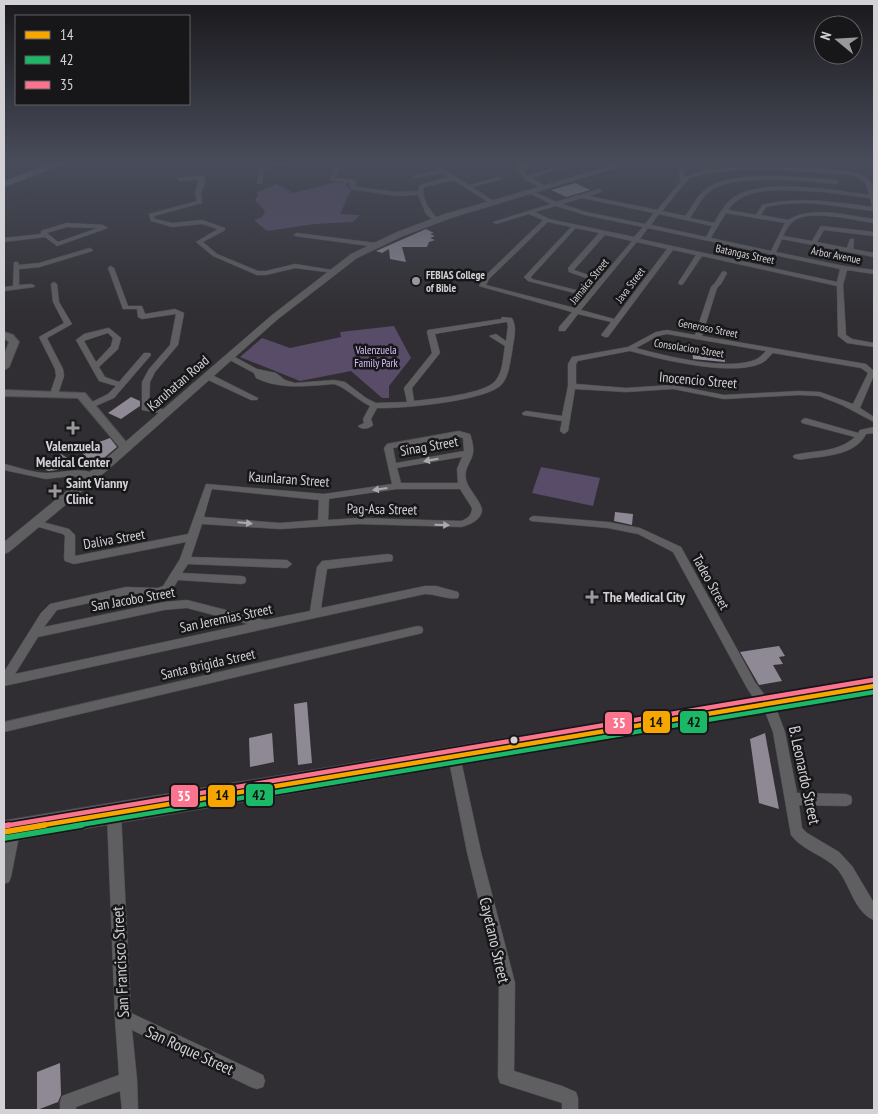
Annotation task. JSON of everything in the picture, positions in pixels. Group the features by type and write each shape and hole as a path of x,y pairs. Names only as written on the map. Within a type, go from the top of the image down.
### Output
{"highway":[{"path":"8,832 874,686"}],"main road":[{"name":"Karuhatan Road","path":"4,548 126,448 275,317 332,272 361,252 436,220 456,214"}],"street":[{"path":"155,214 151,215 153,220 158,222 172,224 200,222 223,230 199,242 215,255 257,273 266,273 295,266 332,272"},
{"path":"429,214 436,220"},
{"path":"496,222 523,214"},
{"name":"Batangas Street","path":"534,214 547,220 574,227 840,285"},
{"name":"Arbor Avenue","path":"600,214 844,268 874,272"},
{"name":"Jamaica Street","path":"562,329 656,214"},
{"path":"668,214 717,225"},
{"path":"688,218 691,214"},
{"path":"708,238 724,214"},
{"path":"741,214 788,222"},
{"path":"773,252 788,222 797,216 811,214 874,221"},
{"path":"158,222 185,216"},
{"path":"547,220 486,278 482,286 616,321"},
{"path":"44,224 44,234"},
{"path":"4,240 44,234 67,225 104,228 103,230 58,244 44,234"},
{"path":"574,227 526,277 530,280 590,295"},
{"path":"813,244 822,228 874,234"},
{"path":"601,281 571,271 571,268 603,233"},
{"path":"297,235 376,245"},
{"path":"781,237 849,251 874,254"},
{"path":"849,251 852,240"},
{"path":"731,261 741,245"},
{"name":"Java Street","path":"605,334 671,248"},
{"path":"16,288 16,265 40,265 90,250"},
{"path":"681,283 700,254"},
{"path":"111,268 125,308 140,307 142,317 175,311 180,313 174,345 152,371 146,382 145,408 167,413"},
{"path":"844,268 840,285 840,330 842,336 846,340 874,346"},
{"path":"698,338 714,287 718,284 724,273"},
{"path":"54,284 56,302 68,324 43,337 59,369 60,376 54,394"},
{"path":"4,289 32,286"},
{"path":"230,358 257,371 259,376 271,381 303,385 334,382 342,384 363,400 374,405 411,404 478,393 498,385 502,377 512,326 507,319 431,332 436,352 408,388 411,404"},
{"path":"96,366 115,347 117,338 109,330 104,330 81,339 102,379 121,385"},
{"name":"Generoso Street","path":"564,431 572,386 572,364 575,359 630,349 662,332 868,368 872,373 856,408"},
{"path":"4,335 10,337 14,342 5,362"},
{"path":"493,336 508,346"},
{"name":"Consolacion Street","path":"630,349 675,359 734,366 761,361 770,351"},
{"path":"91,406 111,396 147,355"},
{"path":"209,377 254,398"},
{"name":"Inocencio Street","path":"572,386 626,390 673,387 724,397 809,393 832,397 856,408 874,420"},
{"path":"4,393 81,395 126,448"},
{"path":"362,426 369,425 367,419 374,405"},
{"path":"526,413 566,419"},
{"path":"805,421 861,436"},
{"path":"797,457 840,450 850,446 867,430 874,430"},
{"path":"397,486 388,448 390,446 464,434 467,436 469,453 462,468 463,486"},
{"name":"Sinag Street","path":"393,466 469,453"},
{"path":"4,466 46,476 71,473 93,476"},
{"name":"Kaunlaran Street","path":"176,576 193,537 209,486 324,497 397,486 463,486"},
{"name":"Pag-Asa Street","path":"197,520 280,526 359,521 462,524 470,521 477,512 477,508 463,486"},
{"path":"323,523 324,497"},
{"name":"Tadeo Street","path":"534,519 608,525 640,531 677,550 751,685 766,704"},
{"name":"Daliva Street","path":"35,523 70,534 68,554 69,558 74,560 193,537"},
{"path":"315,614 322,568 329,563 388,558"},
{"path":"184,560 287,564"},
{"path":"4,681 45,616 54,607 126,591 164,591 176,576 241,580"},
{"name":"San Jeremias Street","path":"4,681 315,614 332,608 425,590 436,590 454,595"},
{"name":"San Jacobo Street","path":"35,632 164,606 187,604 265,625"},
{"name":"Santa Brigida Street","path":"4,727 418,630"},
{"name":"B. Leonardo Street","path":"766,704 779,732 796,830 802,838 834,857 842,864 848,871 865,904 874,914"},
{"name":"Cayetano Street","path":"454,756 474,852 507,983 506,1077 570,1098 570,1110"},
{"path":"792,799 846,800"},
{"name":"San Francisco Street","path":"114,814 123,1018 130,1110"},
{"path":"4,877 8,832"},
{"name":"San Roque Street","path":"123,1018 257,1081"},
{"path":"68,1110 68,1102 78,1097 129,1080"}],"green space":[{"path":"264,214 360,215 353,222 314,224 267,231 254,220 262,217"},
{"name":"Valenzuela Family Park","path":"394,326 411,358 389,386 389,398 382,398 351,371 300,381 240,357 262,338 290,348 341,337 340,332"},
{"path":"541,467 600,478 593,506 532,493"}],"building":[{"path":"426,229 434,233 430,234 435,236 430,238 435,240 429,242 427,247 402,247 406,262 390,259 389,249 382,253 376,251"},
{"path":"692,349 724,352 725,362 693,359"},
{"path":"131,397 140,401 140,406 121,419 108,413"},
{"path":"110,438 117,447 92,468 80,449"},
{"path":"61,454 72,461 57,470 48,471 41,466"},
{"path":"615,512 633,514 632,525 614,521"},
{"path":"779,646 785,656 779,657 783,664 773,665 782,681 759,685 740,652"},
{"path":"307,702 312,763 298,765 294,704"},
{"path":"272,733 274,762 250,767 249,738"},
{"path":"765,733 779,809 759,803 750,739"},
{"path":"60,1063 61,1095 58,1102 37,1110 37,1072"}],"transit line":[{"name":"35","path":"4,826 873,680"},
{"name":"14","path":"4,832 874,686"},
{"name":"42","path":"5,838 874,692"}],"place":[{"name":"FEBIAS College of Bible","path":"416,281"},
{"name":"Valenzuela Medical Center","path":"73,428"},
{"name":"Saint Vianny Clinic","path":"55,491"},
{"name":"The Medical City","path":"592,597"}]}
